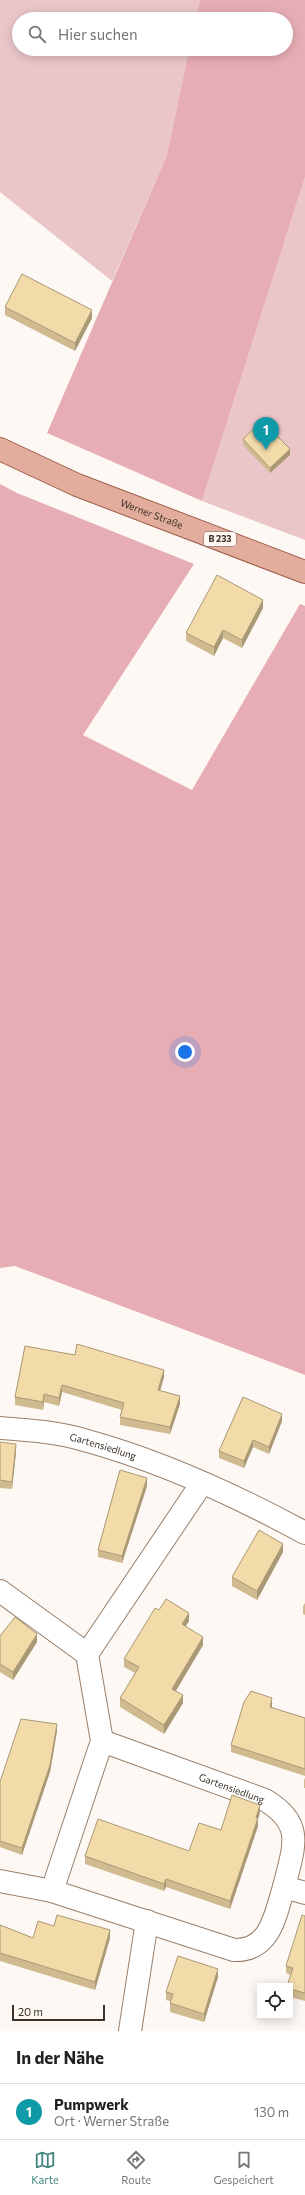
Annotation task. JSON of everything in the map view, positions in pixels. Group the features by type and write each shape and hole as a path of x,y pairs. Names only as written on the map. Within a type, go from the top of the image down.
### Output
{"main road":[{"name":"Werner Straße","path":"0,449 77,485 305,572"}],"street":[{"name":"Gartensiedlung","path":"0,1428 83,1439 143,1458 256,1506 305,1533"},
{"path":"52,1892 102,1741 87,1654 202,1483"},
{"path":"0,1591 87,1654"},
{"name":"Gartensiedlung","path":"0,1881 52,1892 147,1921 234,1950 246,1950 257,1945 266,1936 272,1924 284,1887 295,1842 294,1829 289,1817 278,1807 265,1800 102,1741"},
{"path":"284,1887 305,1894"},
{"path":"130,2031 147,1921"}],"shaded area":[{"path":"0,0 200,0 197,12 12,12 12,56 188,56 167,155 112,281 0,192"},
{"path":"200,0 305,0 305,177 202,501 47,433 167,155 188,56 293,56 293,12 197,12"},
{"path":"305,177 305,540 202,501"},
{"path":"0,484 17,493 194,564 83,735 192,790 300,604 305,606 305,1375 15,1266 0,1268"}],"building":[{"path":"22,274 92,310 75,343 5,307"},
{"path":"262,421 290,449 270,468 243,439"},
{"path":"217,575 263,600 242,640 223,630 214,647 186,633"},
{"path":"77,1344 164,1370 158,1390 180,1396 170,1427 120,1417 124,1403 62,1385 59,1398 44,1394 43,1402 15,1397 25,1346 75,1355"},
{"path":"243,1397 282,1414 269,1447 253,1440 244,1461 219,1451"},
{"path":"0,1442 16,1444 12,1482 0,1480"},
{"path":"120,1470 147,1478 122,1556 98,1550"},
{"path":"259,1530 283,1544 257,1591 232,1577"},
{"path":"166,1599 189,1613 182,1624 203,1637 172,1689 183,1695 164,1725 120,1698 139,1667 124,1659 155,1608 159,1610"},
{"path":"15,1617 37,1634 13,1672 0,1664 0,1636"},
{"path":"251,1691 272,1698 270,1707 305,1718 305,1769 231,1745 244,1702"},
{"path":"21,1719 57,1724 50,1765 22,1848 0,1841 0,1782"},
{"path":"232,1795 260,1805 256,1818 258,1818 230,1901 166,1879 164,1884 85,1856 98,1819 189,1851 199,1823 221,1830"},
{"path":"57,1915 110,1930 95,1982 0,1953 0,1925 33,1938 38,1921 54,1926"},
{"path":"302,1915 305,1916 305,1993 293,1990 293,1983 288,1983 293,1968 286,1966"},
{"path":"178,1956 218,1969 204,2014 170,2003 173,1994 166,1992"}],"place":[{"name":"Pumpwerk","path":"266,450"}]}
